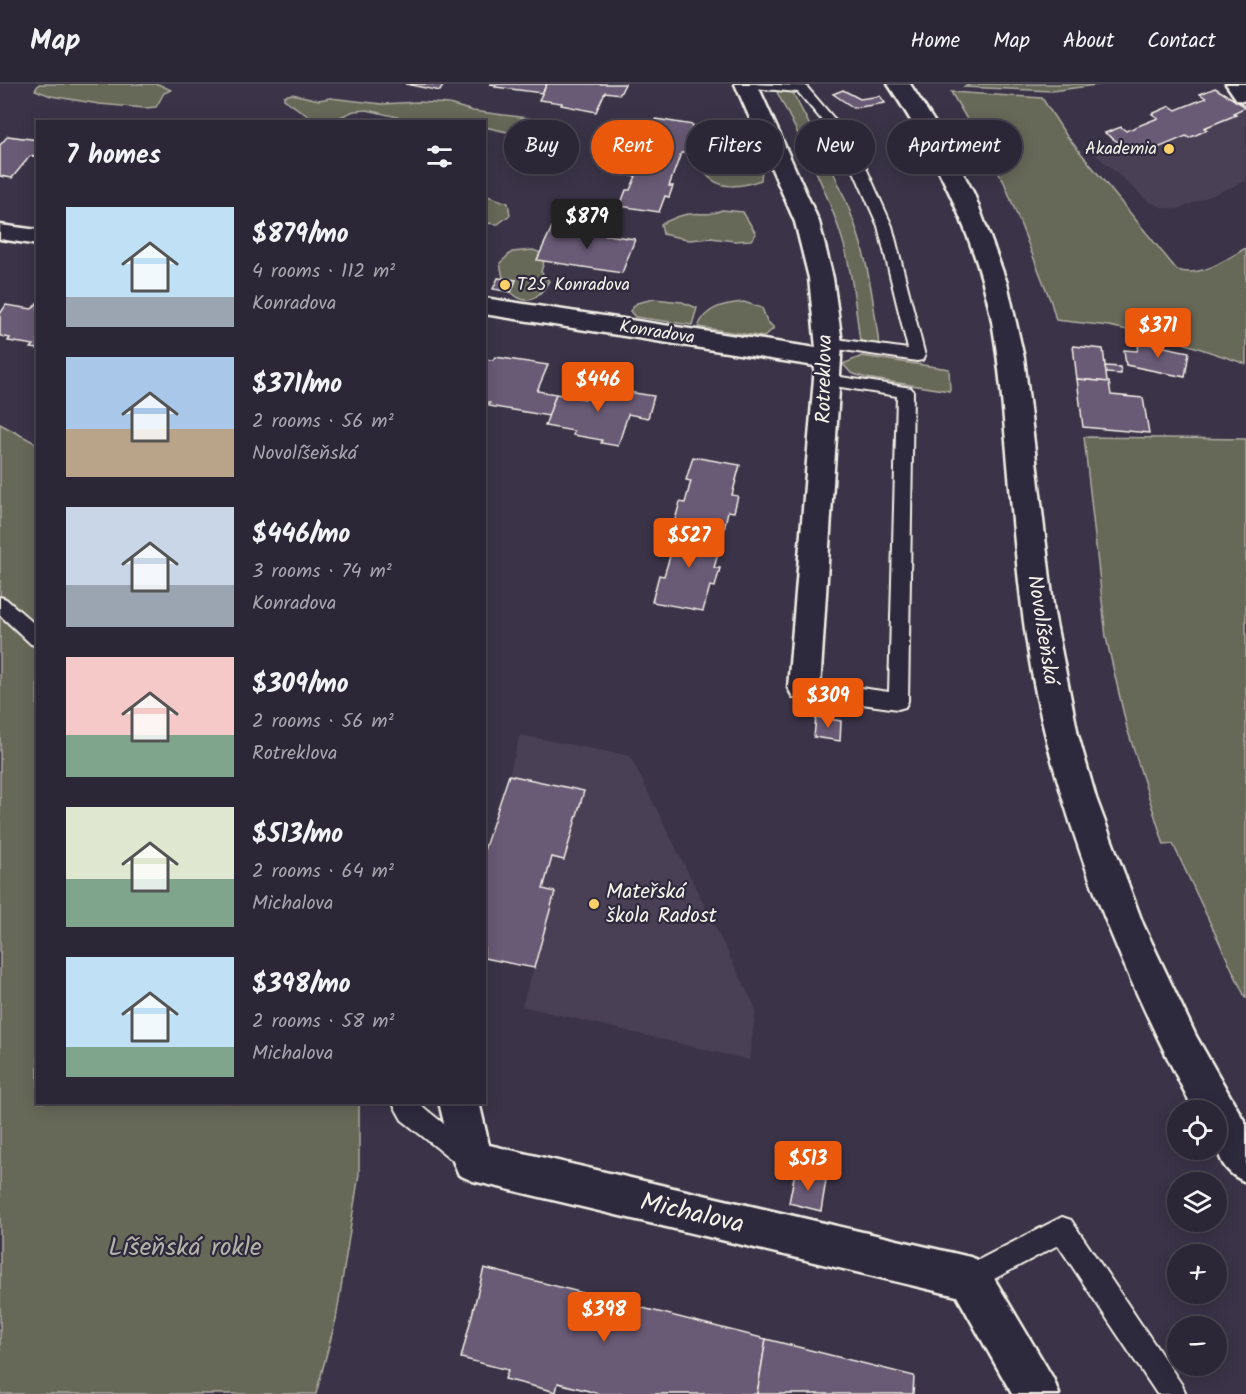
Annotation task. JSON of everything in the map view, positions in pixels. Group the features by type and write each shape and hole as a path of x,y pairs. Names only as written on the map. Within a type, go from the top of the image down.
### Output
{"street":[{"name":"Rotreklova","path":"746,84 807,222 821,278 829,360 804,688"},
{"name":"Novolíšeňská","path":"898,84 942,154 967,206 982,243 1003,314 1012,369 1041,632 1053,702 1072,775 1120,910 1154,987 1194,1068 1246,1162"},
{"path":"1237,84 1245,95"},
{"path":"0,232 36,238"},
{"name":"Konradova","path":"486,306 829,360"},
{"path":"459,1104 473,1161"},
{"name":"Michalova","path":"473,1161 970,1278"},
{"path":"970,1278 1037,1394"}],"lane":[{"path":"753,84 802,89 848,143 885,226 917,356 829,360"},
{"path":"804,688 898,702 905,392 829,360"},
{"path":"0,604 36,637"},
{"path":"405,1104 411,1112 473,1161"},
{"path":"970,1278 1062,1229 1173,1394"}],"shaded area":[{"name":"Akademia","path":"1215,88 1246,107 1246,181 1179,209 1164,208 1149,202 1093,152 1093,148 1113,140 1105,133 1121,127 1127,130 1157,118 1152,114 1170,106 1176,110 1206,98 1200,94"},
{"name":"Mateřská škola Radost","path":"520,735 630,756 756,1009 749,1060 522,1006 533,969 486,958 509,775"}],"green space":[{"path":"39,84 158,84 171,90 164,93 156,107 145,108 99,104 51,96 35,90"},
{"path":"972,84 1103,84 1052,91 963,87"},
{"path":"776,90 792,91 807,120 795,120 795,128"},
{"path":"951,92 1042,98 1066,135 1177,270 1195,272 1204,270 1246,248 1246,364 1174,340 1109,326 1056,320 1051,302 999,174 1022,174 1022,120 967,120"},
{"path":"292,94 319,100 330,98 382,104 418,102 449,104 473,111 537,120 504,120 504,131 486,127 486,120 411,120 367,110 354,111 333,120 314,120 284,99 284,96"},
{"path":"706,174 762,174 761,180 738,186 724,185"},
{"path":"817,174 834,174 850,210 868,271 879,345 860,341 855,299 844,245"},
{"path":"486,195 508,203 510,215 498,224 486,223"},
{"path":"722,210 743,212 756,234 751,240 734,241 711,238 690,240 663,234 661,224 682,215"},
{"path":"533,250 541,253 544,261 541,272 549,281 538,296 523,300 511,292 516,280 503,278 500,263 512,252"},
{"path":"654,299 682,302 697,308 692,325 635,317 630,311 637,303"},
{"path":"744,302 762,308 767,321 774,328 764,337 698,327 701,320 711,310 723,305"},
{"path":"862,356 949,369 950,391 866,378 851,373 843,364"},
{"name":"Líšeňská rokle","path":"0,424 36,443 36,1104 359,1104 359,1174 336,1319 316,1394 0,1394"},
{"path":"1084,437 1246,439 1246,999 1173,844 1164,845 1127,728 1106,637"}],"building":[{"path":"406,84 444,84 440,91"},
{"path":"490,84 547,84 542,93 495,87 496,85"},
{"path":"547,84 625,84 620,94 605,92 596,112 561,105 562,103 539,100"},
{"path":"1215,88 1246,107 1233,113 1236,115 1204,128 1207,130 1189,138 1186,136 1153,150 1150,148 1135,154 1105,133 1121,127 1126,131 1158,118 1152,114 1170,106 1176,110 1206,98 1200,94"},
{"path":"843,90 860,99 880,96 885,103 854,108 833,94"},
{"path":"674,122 686,124 686,153 681,153 674,172"},
{"path":"8,136 36,140 36,157 30,156 12,178 0,176 0,145"},
{"path":"633,174 673,174 669,186 673,186 669,197 665,196 659,212 620,206 626,190 630,190 636,176 632,176"},
{"path":"552,227 635,239 622,273 537,260"},
{"name":"T25 Konradova","path":"498,278 516,280 511,292 493,289"},
{"path":"36,304 36,349 31,348 34,345 8,341 10,338 0,336 0,314 6,305 32,309"},
{"path":"1140,342 1189,352 1185,377 1126,365 1124,350 1137,351"},
{"path":"1073,346 1103,349 1107,382 1077,379"},
{"path":"495,357 548,365 537,391 556,394 549,416 489,406 490,403 486,402 486,359 493,360"},
{"path":"1105,366 1120,367 1121,374 1106,373"},
{"path":"1077,379 1109,382 1111,395 1143,398 1149,433 1083,427"},
{"path":"590,386 654,396 648,418 628,414 618,446 601,443 602,440 573,435 574,431 545,426 556,394 585,399"},
{"path":"693,457 740,465 732,495 738,496 734,512 728,511 723,535 673,527 680,502 685,503 691,481 686,480"},
{"path":"673,527 723,535 714,568 720,568 715,587 710,586 703,611 652,602 659,575 664,576 671,553 666,552"},
{"path":"816,717 841,721 840,741 814,737"},
{"path":"509,775 584,791 564,860 552,857 543,889 555,892 534,968 486,958 486,844"},
{"path":"795,1172 826,1180 821,1211 789,1203"},
{"path":"484,1268 766,1339 757,1394 600,1394 558,1383 556,1392 505,1379 508,1370 461,1358"},
{"path":"766,1339 914,1376 913,1394 757,1394"}],"place":[{"name":"Akademia","path":"1169,149"},
{"name":"T25 Konradova","path":"505,285"},
{"name":"Mateřská škola Radost","path":"594,904"}]}
